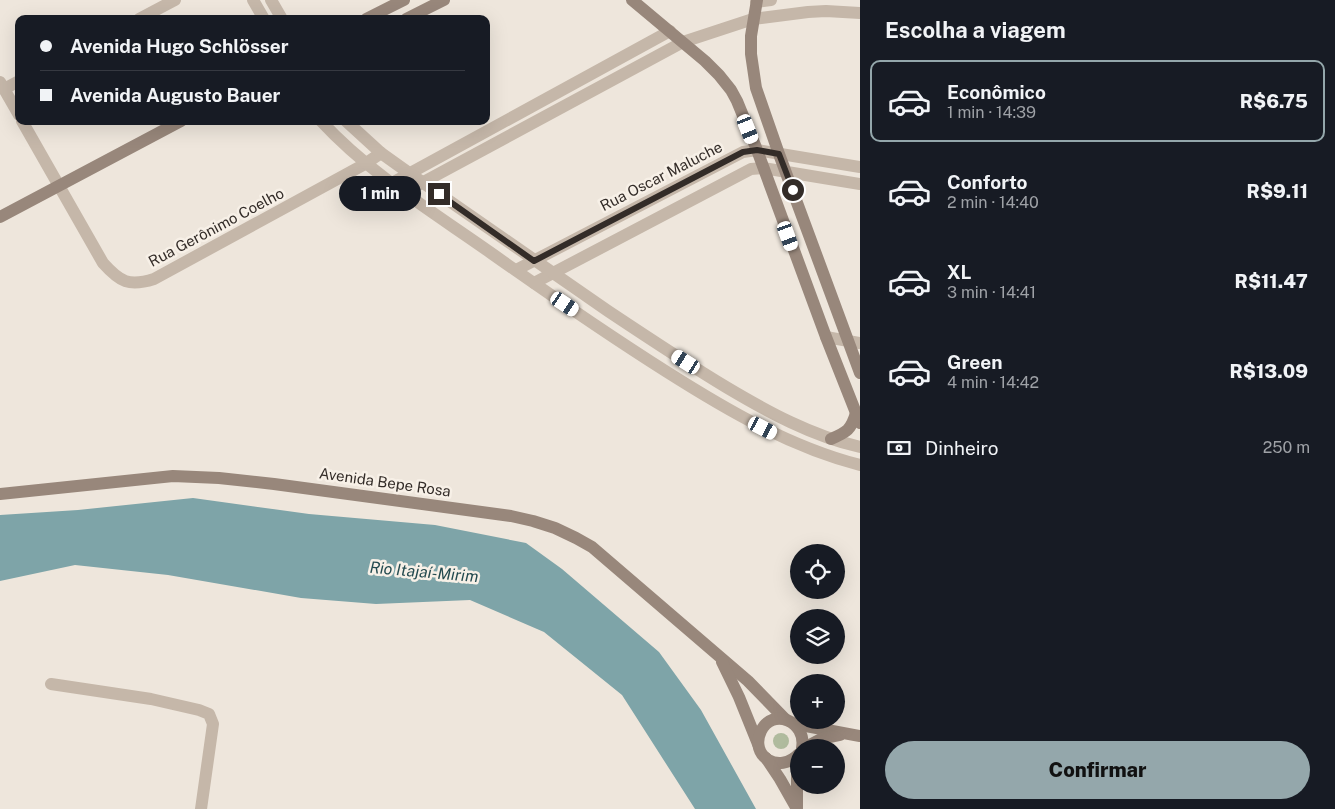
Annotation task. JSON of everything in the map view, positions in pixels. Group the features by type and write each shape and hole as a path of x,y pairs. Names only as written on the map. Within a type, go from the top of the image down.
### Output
{"main road":[{"path":"374,15 404,0"},
{"path":"632,0 705,61 731,90 737,102 757,150 858,418 846,433 831,439"},
{"path":"414,15 442,1"},
{"path":"756,1 751,54 753,73 761,104 854,342 860,373"},
{"path":"0,217 173,125"},
{"name":"Avenida Bepe Rosa","path":"0,494 173,476 195,477 244,480 485,512 533,521 555,528 592,548 748,681 790,722"},
{"name":"Avenida Bepe Rosa","path":"719,658 739,697 760,751 780,779 797,808"},
{"path":"758,744 758,738 763,727 773,720 790,722"},
{"path":"823,729 860,736"},
{"path":"821,739 847,734"},
{"path":"765,757 771,762 786,763 790,761"},
{"path":"797,794 797,808"}],"street":[{"path":"147,15 175,0"},
{"path":"253,0 262,15"},
{"path":"271,0 280,15"},
{"path":"756,1 772,0"},
{"path":"405,192 684,42 753,19 808,12 860,13"},
{"path":"392,183 670,32"},
{"path":"585,78 593,91"},
{"path":"15,82 2,86 15,108"},
{"path":"516,115 524,128"},
{"name":"Rua Gerônimo Coelho","path":"24,125 103,263 121,280 132,283 141,283 154,279 366,164 381,153"},
{"path":"326,125 366,164 392,183 534,283 647,359 734,412 778,435 838,460 860,465"},
{"path":"350,125 381,153 656,344 742,396 803,428 831,439 860,447"},
{"name":"Rua Oscar Maluche","path":"516,270 743,152 757,150 860,167"},
{"path":"534,283 751,169 763,168 860,184"},
{"path":"650,200 658,218"},
{"path":"826,337 854,342"},
{"path":"647,359 656,344"},
{"path":"734,412 742,396"},
{"path":"51,684 150,699 209,714 214,724 201,809"}],"green space":[{"path":"781,733 789,741 781,749 773,741"}],"water":[{"name":"Rio Itajaí-Mirim","path":"193,498 309,514 435,525 526,543 562,569 659,652 701,710 756,809 695,809 622,695 544,632 470,600 376,604 301,598 168,575 75,565 0,581 0,515 78,510"}],"route":[{"path":"439,194 534,261 743,152 757,150 779,154 793,190"}]}
